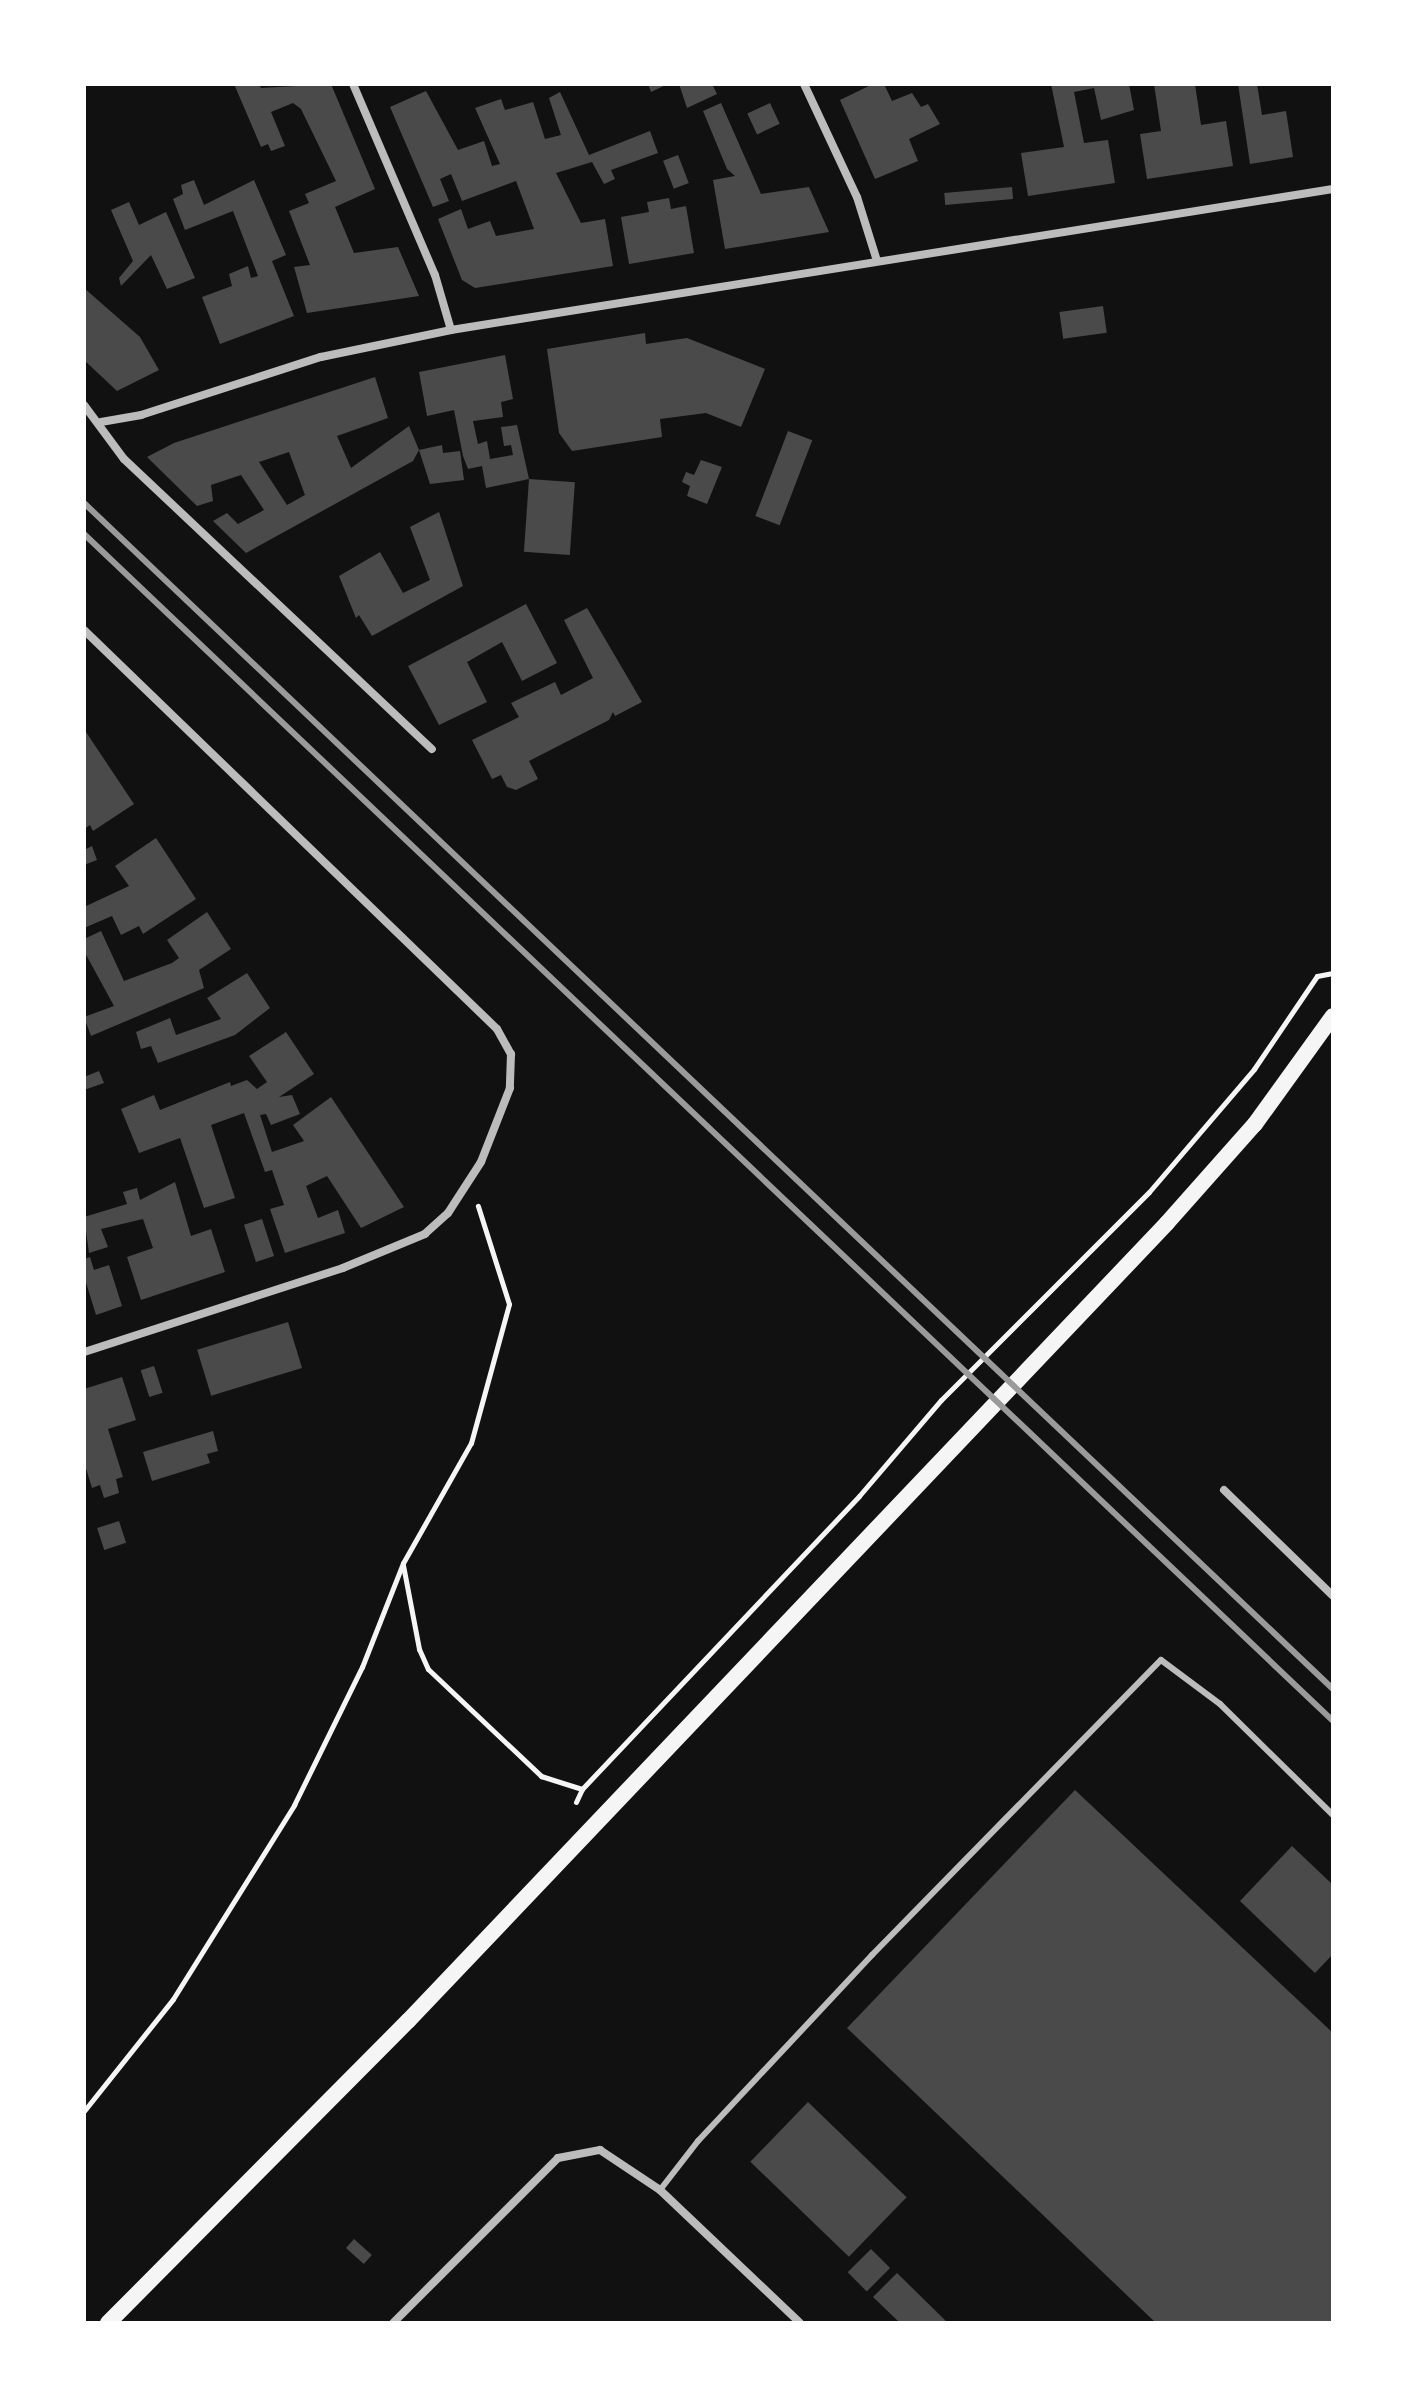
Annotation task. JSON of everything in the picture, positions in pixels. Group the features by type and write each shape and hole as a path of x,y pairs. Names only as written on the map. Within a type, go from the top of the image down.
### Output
{"main road":[{"path":"108,2323 418,2010 1167,1223 1255,1124 1333,1016"}],"street":[{"path":"353,84 435,275 451,330"},
{"path":"804,84 857,197 877,261"},
{"path":"101,422 141,415 321,357 451,330 1333,189"},
{"path":"84,405 101,422 124,459 432,749"},
{"path":"84,630 497,1029 511,1054 510,1088 471,1182 425,1234 399,1248 84,1352"},
{"path":"1224,1490 1333,1596"},
{"path":"393,2323 558,2158 600,2150 660,2190 800,2323"}],"lane":[{"path":"660,2190 698,2141 872,1955 1161,1660 1220,1704 1333,1815"}],"path":[{"path":"571,1815 582,1789 859,1496 999,1338 1149,1192 1254,1069 1317,976 1333,973"},
{"path":"84,2111 173,1999 287,1818 362,1667 403,1563 471,1443 509,1304 471,1182"},
{"path":"403,1563 419,1649 428,1669 497,1740 541,1776 582,1789"}],"building":[{"path":"234,84 259,84 261,88 331,84 375,189 335,207 354,253 398,247 419,296 307,313 294,267 310,265 289,211 309,203 305,194 336,181 301,109 293,103 271,112 285,146 271,151 268,144 261,147"},
{"path":"648,84 668,84 651,92"},
{"path":"679,84 712,84 717,94 687,108"},
{"path":"873,84 884,84 892,101 912,93 921,107 928,104 940,124 909,139 918,161 875,179 840,100"},
{"path":"1051,84 1129,84 1134,110 1101,120 1094,88 1074,92 1084,143 1108,140 1115,183 1028,196 1021,153 1064,147"},
{"path":"1154,84 1195,84 1201,125 1226,121 1233,166 1147,179 1140,134 1161,131"},
{"path":"1238,84 1257,84 1262,115 1286,111 1293,157 1250,164"},
{"path":"426,91 458,150 484,141 492,166 500,164 475,108 501,99 505,110 533,102 545,139 561,135 549,98 560,92 589,155 650,131 658,153 611,170 615,179 604,184 592,162 556,173 581,223 605,219 613,266 475,288 462,280 438,219 461,209 468,229 490,221 496,236 534,229 516,181 462,201 451,174 440,179 449,201 433,207 390,107"},
{"path":"721,103 761,194 809,187 829,232 725,249 713,180 735,176 727,169 703,111"},
{"path":"770,103 780,124 757,134 747,114"},
{"path":"678,155 689,183 674,189 663,161"},
{"path":"194,180 204,205 254,180 286,255 272,261 294,316 220,344 202,297 232,286 229,274 248,266 251,278 258,276 233,211 185,230 173,199 183,194 181,185"},
{"path":"1012,187 1013,199 945,205 944,193"},
{"path":"669,198 671,209 686,206 694,253 629,264 621,217 649,212 647,202"},
{"path":"129,202 139,225 166,212 195,278 167,289 151,255 121,286 119,278 133,261 111,210"},
{"path":"84,288 140,337 159,370 117,391 84,360"},
{"path":"1103,306 1107,333 1063,339 1059,312"},
{"path":"645,333 646,344 687,338 765,369 741,427 706,413 660,419 662,437 572,451 559,433 547,349"},
{"path":"505,355 513,399 501,402 503,417 473,421 478,444 487,441 490,459 513,455 511,445 504,446 501,427 517,425 529,479 486,488 482,466 468,469 454,410 427,416 419,372"},
{"path":"375,377 388,418 337,436 351,468 409,426 419,450 413,461 246,553 213,521 227,513 238,524 264,510 241,475 211,485 213,501 197,506 147,457 174,443","holes":["289,452 305,495 287,505 259,462"]},
{"path":"788,431 812,440 780,525 755,516"},
{"path":"442,445 443,453 460,451 464,480 430,484 419,450"},
{"path":"701,460 722,467 707,504 687,496 690,486 682,482 686,472 694,475"},
{"path":"529,479 575,482 570,555 524,552"},
{"path":"439,512 463,586 372,636 359,615 356,618 339,576 380,552 403,593 430,580 410,527"},
{"path":"526,604 557,663 522,681 502,642 467,662 487,702 439,725 408,666"},
{"path":"587,608 642,702 615,716 613,712 609,720 529,761 538,779 516,790 507,787 501,775 492,779 472,740 519,717 511,703 555,682 561,695 593,678 564,620"},
{"path":"84,729 134,804 93,831 90,825 84,829"},
{"path":"156,838 196,899 143,934 139,926 121,935 112,916 84,928 84,907 129,886 115,866"},
{"path":"92,846 97,860 84,865 84,850"},
{"path":"207,912 231,949 199,970 204,988 91,1036 84,1017 114,1006 84,951 84,939 101,931 124,981 179,958 167,940"},
{"path":"247,973 270,1008 235,1035 158,1063 151,1046 141,1049 136,1032 170,1018 176,1035 221,1019 207,998"},
{"path":"286,1032 314,1074 279,1097 292,1095 300,1114 271,1125 266,1114 260,1115 272,1152 304,1141 293,1125 331,1097 404,1207 361,1228 327,1176 306,1186 318,1218 338,1210 345,1233 285,1253 270,1209 284,1205 272,1170 265,1172 244,1113 211,1125 235,1198 204,1208 180,1138 139,1153 121,1109 154,1095 160,1110 230,1082 231,1086 247,1080 257,1089 267,1082 249,1056"},
{"path":"99,1071 104,1083 84,1090 84,1077"},
{"path":"175,1182 191,1236 211,1229 225,1272 141,1300 127,1257 153,1248 143,1219 101,1229 108,1247 89,1253 84,1217 127,1204 123,1192 137,1188 140,1200"},
{"path":"262,1219 274,1256 256,1262 244,1225"},
{"path":"90,1257 94,1270 109,1265 122,1306 96,1315 84,1276 84,1259"},
{"path":"288,1322 302,1368 211,1396 197,1350"},
{"path":"154,1366 163,1393 149,1397 141,1370"},
{"path":"122,1377 136,1420 108,1429 123,1477 116,1479 119,1493 104,1498 100,1485 92,1488 84,1462 84,1389"},
{"path":"213,1431 218,1451 207,1454 210,1463 152,1481 143,1452"},
{"path":"119,1521 126,1543 104,1550 97,1528"},
{"path":"1075,1790 1333,2033 1333,2323 1156,2323 847,2028"},
{"path":"1292,1846 1333,1885 1333,1954 1315,1973 1240,1901"},
{"path":"808,2102 907,2197 849,2257 750,2162"},
{"path":"354,2239 372,2255 364,2264 346,2248"},
{"path":"871,2249 890,2268 867,2291 848,2272"},
{"path":"897,2273 948,2323 900,2323 873,2297"}],"railway":[{"path":"84,503 1333,1689"},
{"path":"84,534 1333,1721"}]}
